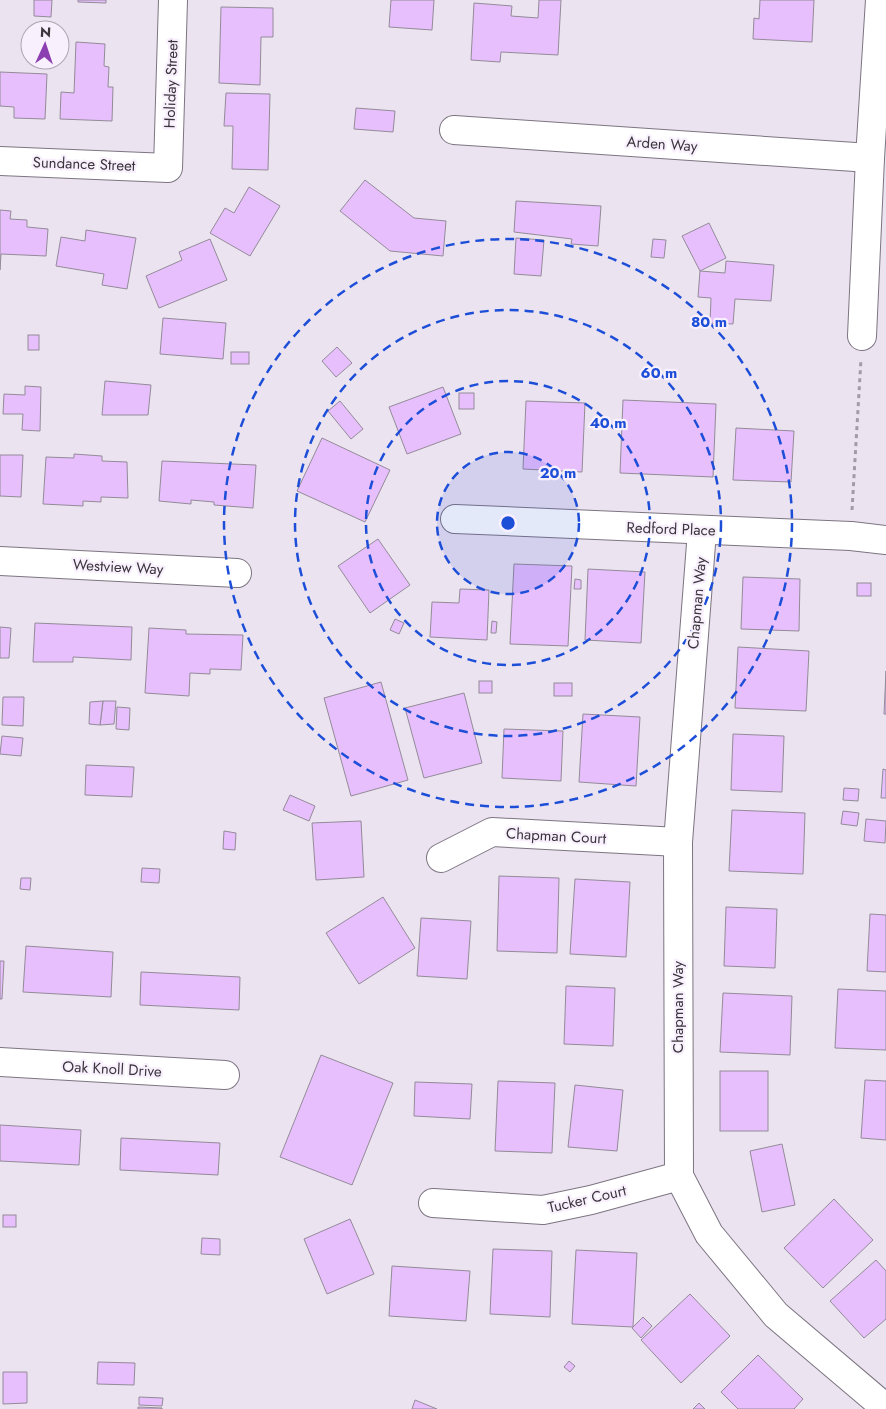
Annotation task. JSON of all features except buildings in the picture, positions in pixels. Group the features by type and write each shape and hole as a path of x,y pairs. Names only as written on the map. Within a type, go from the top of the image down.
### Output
{"street":[{"name":"Holiday Street","path":"168,168 173,0"},
{"path":"862,336 870,158 880,0"},
{"name":"Arden Way","path":"454,130 870,158"},
{"name":"Sundance Street","path":"0,161 168,168"},
{"name":"Redford Place","path":"455,519 851,536 886,540"},
{"name":"Chapman Way","path":"702,531 678,842 679,1176 709,1234 776,1315 881,1404"},
{"name":"Westview Way","path":"0,561 237,573"},
{"name":"Chapman Court","path":"441,858 492,832 678,842"},
{"name":"Oak Knoll Drive","path":"0,1062 225,1075"},
{"name":"Tucker Court","path":"433,1203 544,1210 591,1200 679,1176"}],"path":[{"path":"851,536 862,336"}]}
